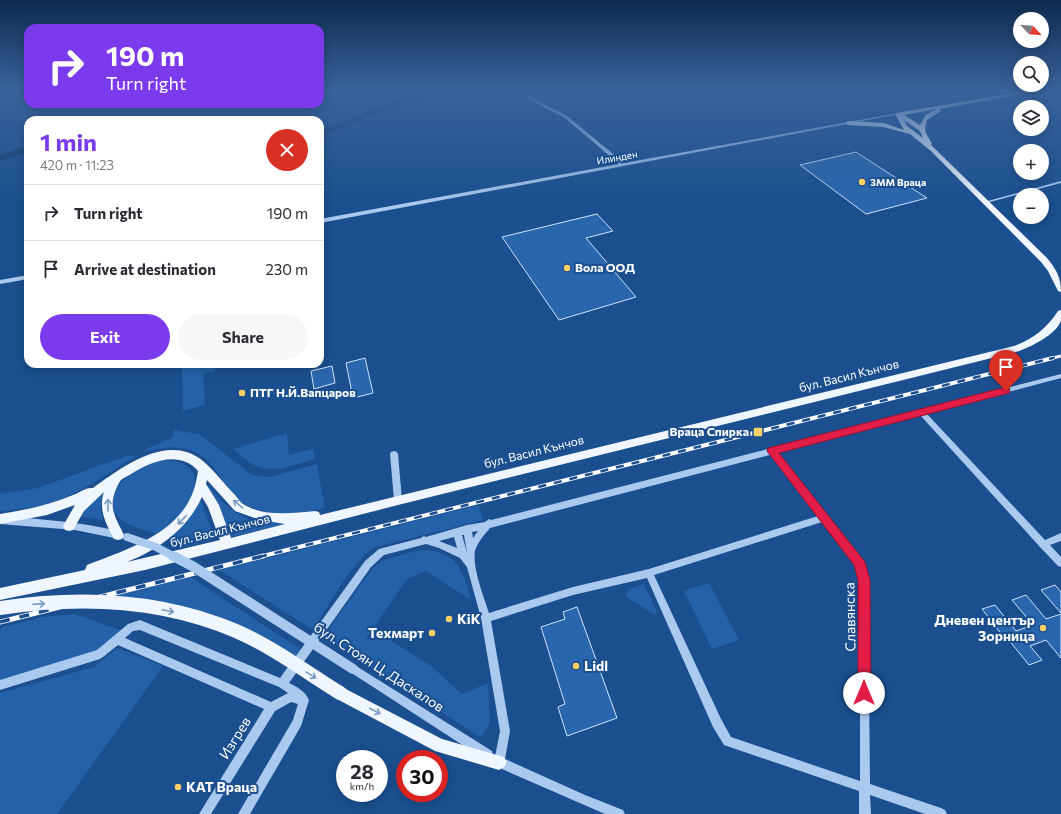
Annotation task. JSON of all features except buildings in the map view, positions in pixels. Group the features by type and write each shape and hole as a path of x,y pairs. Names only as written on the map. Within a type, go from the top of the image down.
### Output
{"main road":[{"path":"897,128 922,141"},
{"path":"907,128 934,150 1048,264 1061,289"},
{"path":"920,128 934,150"},
{"name":"бул. Васил Кънчов","path":"0,594 47,583 145,564 398,500 1016,349 1033,341 1049,330 1061,313"},
{"path":"0,519 62,506 81,497 142,462 168,454 184,456 192,459 239,507 260,515 282,519 343,514"},
{"path":"47,583 131,555 154,542 175,527 187,515 196,501 202,487 204,470"},
{"path":"69,526 79,508 88,499 119,476"},
{"path":"119,476 112,486 106,506 109,518 122,536"},
{"path":"202,487 213,505 227,544"},
{"path":"0,608 69,602 96,602 136,606 192,616 215,623 257,642 340,693 440,746 499,762"}],"street":[{"path":"579,128 623,165"},
{"name":"Илинден","path":"324,220 821,128"},
{"path":"986,202 1061,182"},
{"path":"0,282 24,278"},
{"path":"282,684 368,564 382,552 489,523 1061,376"},
{"path":"921,412 1061,563"},
{"name":"Славянска","path":"772,451 859,562 864,580 865,814"},
{"path":"394,454 398,500"},
{"path":"486,618 573,591 649,573 824,518"},
{"name":"бул. Стоян Ц. Даскалов","path":"0,519 95,529 156,547 194,567 499,762 619,814"},
{"path":"467,553 489,523"},
{"path":"467,529 467,553"},
{"path":"457,532 467,553 486,618 505,731 499,762"},
{"path":"1043,544 1061,538"},
{"path":"424,540 467,553"},
{"path":"649,573 717,723 728,741 941,814"},
{"path":"0,685 92,658 100,654 131,628 140,625 282,684 296,692 304,700"},
{"path":"118,640 271,707 291,697 304,700"},
{"path":"244,814 297,722 304,700"},
{"name":"Изгрев","path":"205,814 271,707"}],"shaded area":[{"path":"182,368 215,368 215,371 203,374 205,405 183,411"},
{"path":"174,430 199,434 252,475 270,477 317,464 325,508 301,512 276,513 252,508 232,494 213,467 198,453 182,448 163,448 144,452 148,448 172,438"},
{"path":"287,433 289,455 313,449 315,459 293,466 270,469 256,466 233,449"},
{"path":"126,456 136,456 86,487 56,502 37,507 0,511 0,494 38,488"},
{"path":"160,460 179,462 190,469 195,479 194,490 188,503 168,526 156,534 124,522 114,509 113,502 118,488 128,475 140,468"},
{"path":"206,486 209,486 228,507 248,519 272,523 300,521 231,537 227,533"},
{"path":"105,491 100,508 103,520 78,516"},
{"path":"201,501 215,539 184,547 166,537 198,502"},
{"path":"479,505 483,520 375,547 367,553 358,562 341,585 313,630 219,570"},
{"path":"419,550 432,551 442,554 456,563 461,570 471,600 426,571 407,579 366,639 390,640 431,666 462,694 488,683 490,723 480,737 326,638 326,633 372,569 383,560"},
{"path":"190,577 302,650 296,658 251,633 113,596"},
{"path":"709,583 739,640 712,649 684,591"},
{"path":"644,584 657,612 655,615 625,596 629,589"},
{"path":"74,614 123,631 98,650 0,681 0,628 42,617"},
{"path":"117,648 163,666 57,814 0,814 0,693 94,667"}],"waterway":[{"path":"324,132 335,128"},
{"path":"0,158 24,150"}],"railway":[{"path":"1053,358 1061,356"},
{"path":"259,557 1053,358"},
{"path":"1049,359 1053,358"},
{"path":"0,622 263,556"}],"place":[{"name":"ЗММ Враца","path":"862,182"},
{"name":"Вола ООД","path":"567,268"},
{"name":"ПТГ Н.Й.Вапцаров","path":"242,393"},
{"name":"Враца Спирка","path":"758,432"},
{"name":"KiK","path":"449,619"},
{"name":"Дневен център Зорница","path":"1043,628"},
{"name":"Техмарт","path":"432,633"},
{"name":"Lidl","path":"576,666"},
{"name":"КАТ Враца","path":"178,787"}],"route":[{"path":"864,693 864,580 859,562 772,451 1006,391"}]}
